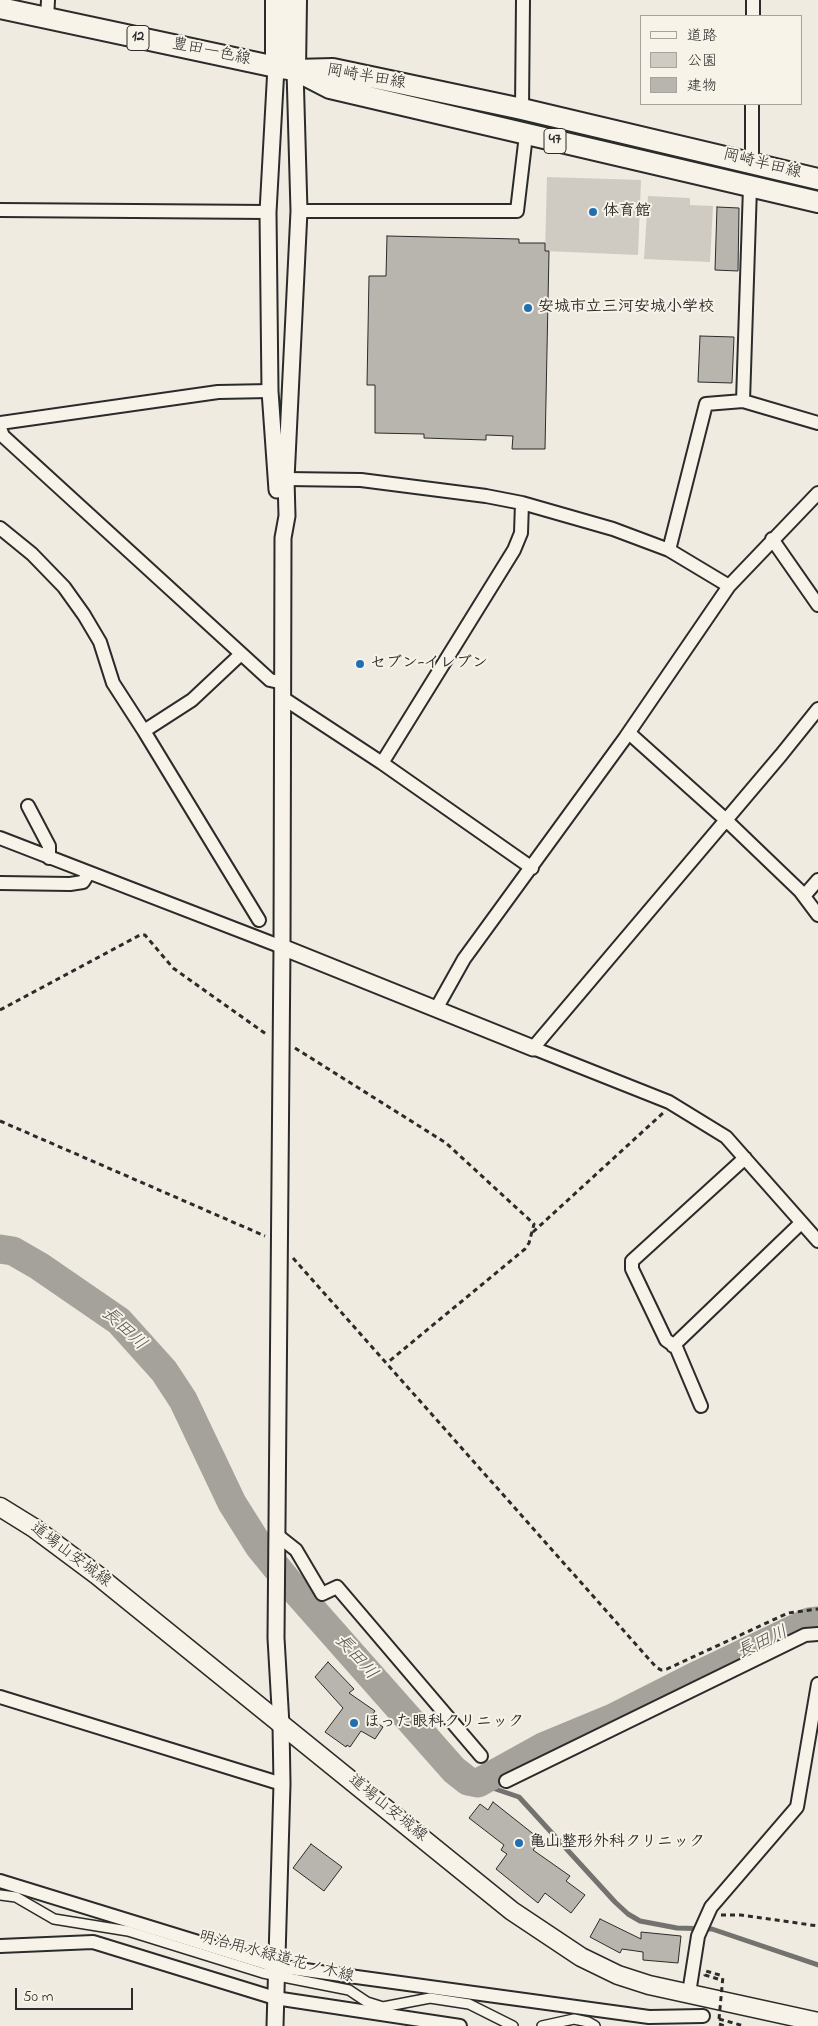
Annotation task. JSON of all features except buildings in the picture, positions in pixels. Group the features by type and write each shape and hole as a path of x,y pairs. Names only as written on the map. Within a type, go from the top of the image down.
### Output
{"main road":[{"name":"豊田一色線","path":"0,8 47,9 285,68 276,0"},
{"path":"285,68 296,0"},
{"name":"岡崎半田線","path":"285,68 333,69 522,109 818,178"},
{"name":"岡崎半田線","path":"285,68 330,88 818,202"},
{"name":"道場山安城線","path":"0,1507 34,1528 98,1575 512,1910 581,1957 618,1975 650,1985 818,2022"}],"street":[{"path":"522,109 523,0"},
{"path":"753,0 753,15"},
{"path":"275,2026 282,1784 282,1724 276,1638 282,947 283,538 287,516 286,480 299,211 285,68"},
{"path":"283,538 278,519 270,391 268,212 285,68"},
{"path":"752,105 752,162"},
{"path":"299,211 517,210 526,135"},
{"path":"743,400 750,187"},
{"path":"0,210 268,212"},
{"path":"0,423 218,392 270,391"},
{"path":"669,550 706,404 743,400 818,423"},
{"path":"0,428 3,436 283,691 532,868"},
{"path":"286,480 361,480 486,496 522,503 612,530 669,550 729,586"},
{"path":"436,1009 464,959 491,920 532,868 629,733 729,586 818,493"},
{"path":"382,763 514,550 521,533 522,503"},
{"path":"0,528 32,554 64,588 84,614 100,642 113,683 258,920"},
{"path":"772,539 818,605"},
{"path":"144,731 192,700 241,654"},
{"path":"533,1048 818,709"},
{"path":"629,733 726,820 804,896 818,915"},
{"path":"28,806 49,846 50,858"},
{"path":"0,838 88,874 282,947 672,1104 726,1137 818,1242"},
{"path":"0,883 70,884 83,882 88,874"},
{"path":"804,896 818,880"},
{"path":"701,1406 676,1348 666,1340 632,1269 632,1261 745,1158"},
{"path":"673,1346 801,1223"},
{"path":"277,1535 296,1550 322,1594 337,1587 481,1756"},
{"path":"506,1781 805,1635 818,1634"},
{"path":"0,1881 276,1971 649,2017 702,2021 698,1995 698,1936 711,1907 797,1807 818,1684"},
{"path":"0,1697 282,1784"},
{"name":"明治用水緑道花ノ木線","path":"0,1895 16,1897 54,1919 128,1931 349,1990 367,2002 382,2007 430,1998 469,2004 513,2026"},
{"path":"0,1946 93,1942 275,1998 460,2026"},
{"path":"542,2026 574,2020 588,2022 595,2026"}],"path":[{"path":"0,1010 140,935 145,935 173,968 267,1034 292,1046 446,1143 534,1224 529,1243 525,1249 387,1363"},
{"path":"532,1232 672,1104"},
{"path":"0,1121 279,1242 656,1667 661,1670 667,1669 788,1613 818,1609"},
{"path":"706,1917 741,1916 818,1926"},
{"path":"718,1979 705,1975 706,1971 723,1976 719,2019 734,2025 744,2026"},
{"path":"719,2024 725,2026"}],"green space":[{"name":"体育館","path":"547,177 641,180 638,255 545,251"},
{"path":"648,196 690,198 690,205 713,206 710,262 644,259"}],"waterway":[{"name":"長田川","path":"0,1249 13,1251 39,1266 119,1321 164,1371 183,1400 232,1503 259,1546 294,1589 454,1770 468,1781 478,1783 543,1747 613,1718 809,1622 818,1621"},
{"path":"478,1783 519,1797 615,1902 628,1914 640,1921 677,1928 712,1929 818,1965"}],"place":[{"name":"体育館","path":"593,212"},
{"name":"安城市立三河安城小学校","path":"528,308"},
{"name":"セブン-イレブン","path":"360,664"},
{"name":"ほった眼科クリニック","path":"354,1723"},
{"name":"亀山整形外科クリニック","path":"519,1843"}]}
